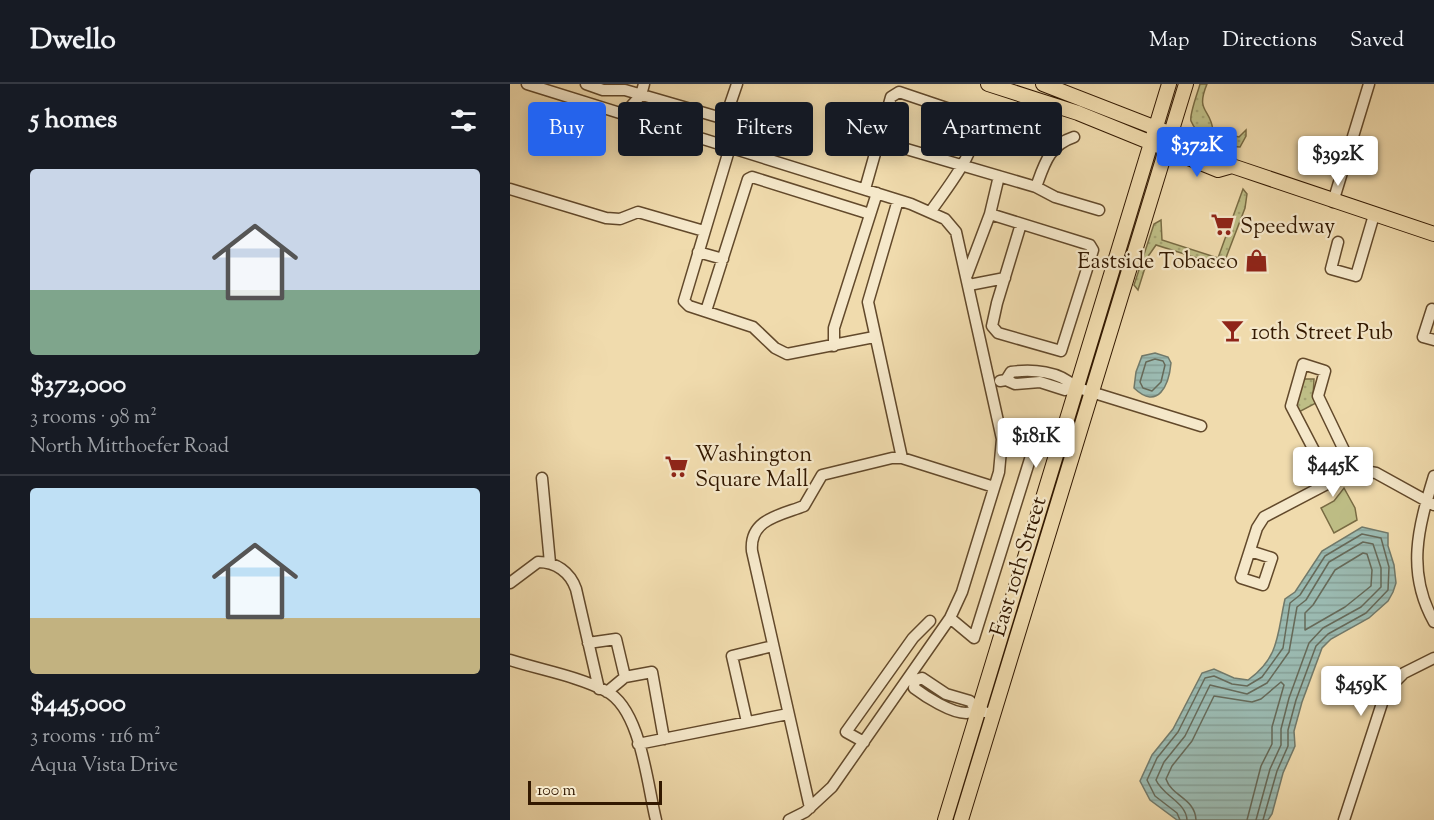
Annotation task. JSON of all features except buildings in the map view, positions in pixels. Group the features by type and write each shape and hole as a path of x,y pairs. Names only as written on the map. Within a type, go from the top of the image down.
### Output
{"main road":[{"path":"988,84 1078,113 1218,170 1232,166"},
{"path":"1043,84 1059,87 1223,154 1232,166 1333,202 1434,234"},
{"name":"East 10th Street","path":"945,820 1169,84"},
{"name":"East 10th Street","path":"961,820 1186,84"},
{"path":"1007,90 1020,86 1054,95 1059,87"}],"street":[{"path":"527,84 618,112"},
{"path":"586,84 625,90 642,89 670,102"},
{"path":"732,102 737,84"},
{"path":"1333,202 1369,84"},
{"path":"633,102 642,89"},
{"path":"890,102 891,97 899,92 976,118 978,128 963,165 931,212"},
{"path":"1036,187 1045,161 1053,149 1064,140 1074,137"},
{"path":"909,150 1036,187 1055,196 1099,210"},
{"path":"727,156 684,301 753,327 775,348 787,354 874,337"},
{"path":"760,156 806,168 945,219 956,232 1002,439 1001,459 994,487 962,592 950,618 912,678 832,787 810,808 789,820"},
{"path":"865,189 875,156"},
{"path":"764,180 770,159"},
{"path":"968,280 990,214 999,176"},
{"path":"706,311 748,179 752,177 764,180 870,214"},
{"path":"510,189 606,218 620,219 638,212 645,212 704,231"},
{"path":"834,346 834,328 877,193"},
{"path":"898,200 869,294 868,309 902,458"},
{"path":"990,214 1090,245 1093,250 1061,351 998,333 992,326"},
{"path":"1338,242 1331,269 1356,276 1374,215"},
{"path":"992,326 1021,224"},
{"path":"698,252 723,259"},
{"path":"968,280 1005,278"},
{"path":"1434,310 1432,309 1424,337 1434,340"},
{"path":"979,328 992,326"},
{"path":"1331,483 1291,406 1303,364 1325,371 1318,396 1354,471"},
{"path":"991,383 1006,380 1015,384 1040,382 1065,390 1076,387 1201,426"},
{"path":"950,618 974,638 1036,440 1002,439"},
{"path":"810,808 752,551 752,543 757,530 772,517 804,506 822,475 902,458 994,487"},
{"path":"1250,551 1257,528 1269,513 1354,471 1376,473 1430,502"},
{"path":"1434,476 1430,502 1418,535 1416,563 1422,596 1434,622"},
{"path":"542,478 550,563"},
{"path":"510,583 532,564 550,563 563,570 574,583 588,643 603,690"},
{"path":"864,742 846,732 913,638 930,621"},
{"path":"588,643 616,639 625,677"},
{"path":"747,722 732,656 773,646"},
{"path":"1344,820 1386,691 1404,673 1434,658"},
{"path":"510,660 603,690 628,713 638,744 656,820"},
{"path":"603,690 625,677 652,672 664,739"},
{"path":"912,678 914,688 938,703 966,713 977,709 994,714"},
{"path":"638,744 788,714"}],"green space":[{"path":"1200,84 1207,84 1203,106 1210,118 1213,131 1239,137 1246,130 1246,136 1240,147 1212,140 1194,126 1191,114"},
{"path":"1243,189 1247,194 1245,208 1224,263 1216,264 1156,245 1149,255 1138,290 1134,285 1154,224 1161,220 1162,240 1218,258"},
{"path":"1304,379 1314,379 1313,397 1316,403 1299,412 1296,410 1297,385"},
{"path":"1344,488 1355,508 1357,520 1334,533 1321,508 1334,501"}],"water":[{"path":"1155,353 1168,357 1171,363 1165,387 1156,396 1150,397 1134,388 1136,372 1142,356"},
{"path":"1362,527 1388,533 1388,546 1394,565 1396,583 1388,601 1369,618 1331,639 1322,648 1302,702 1294,731 1295,746 1283,773 1272,814 1268,820 1177,820 1150,800 1140,781 1152,755 1173,729 1202,673 1214,669 1234,678 1248,680 1258,671 1266,663 1276,644 1285,599 1295,592 1322,551"}],"place":[{"name":"Speedway","path":"1222,225"},
{"name":"Eastside Tobacco","path":"1256,260"},
{"name":"10th Street Pub","path":"1233,331"},
{"name":"Washington Square Mall","path":"677,466"}]}
